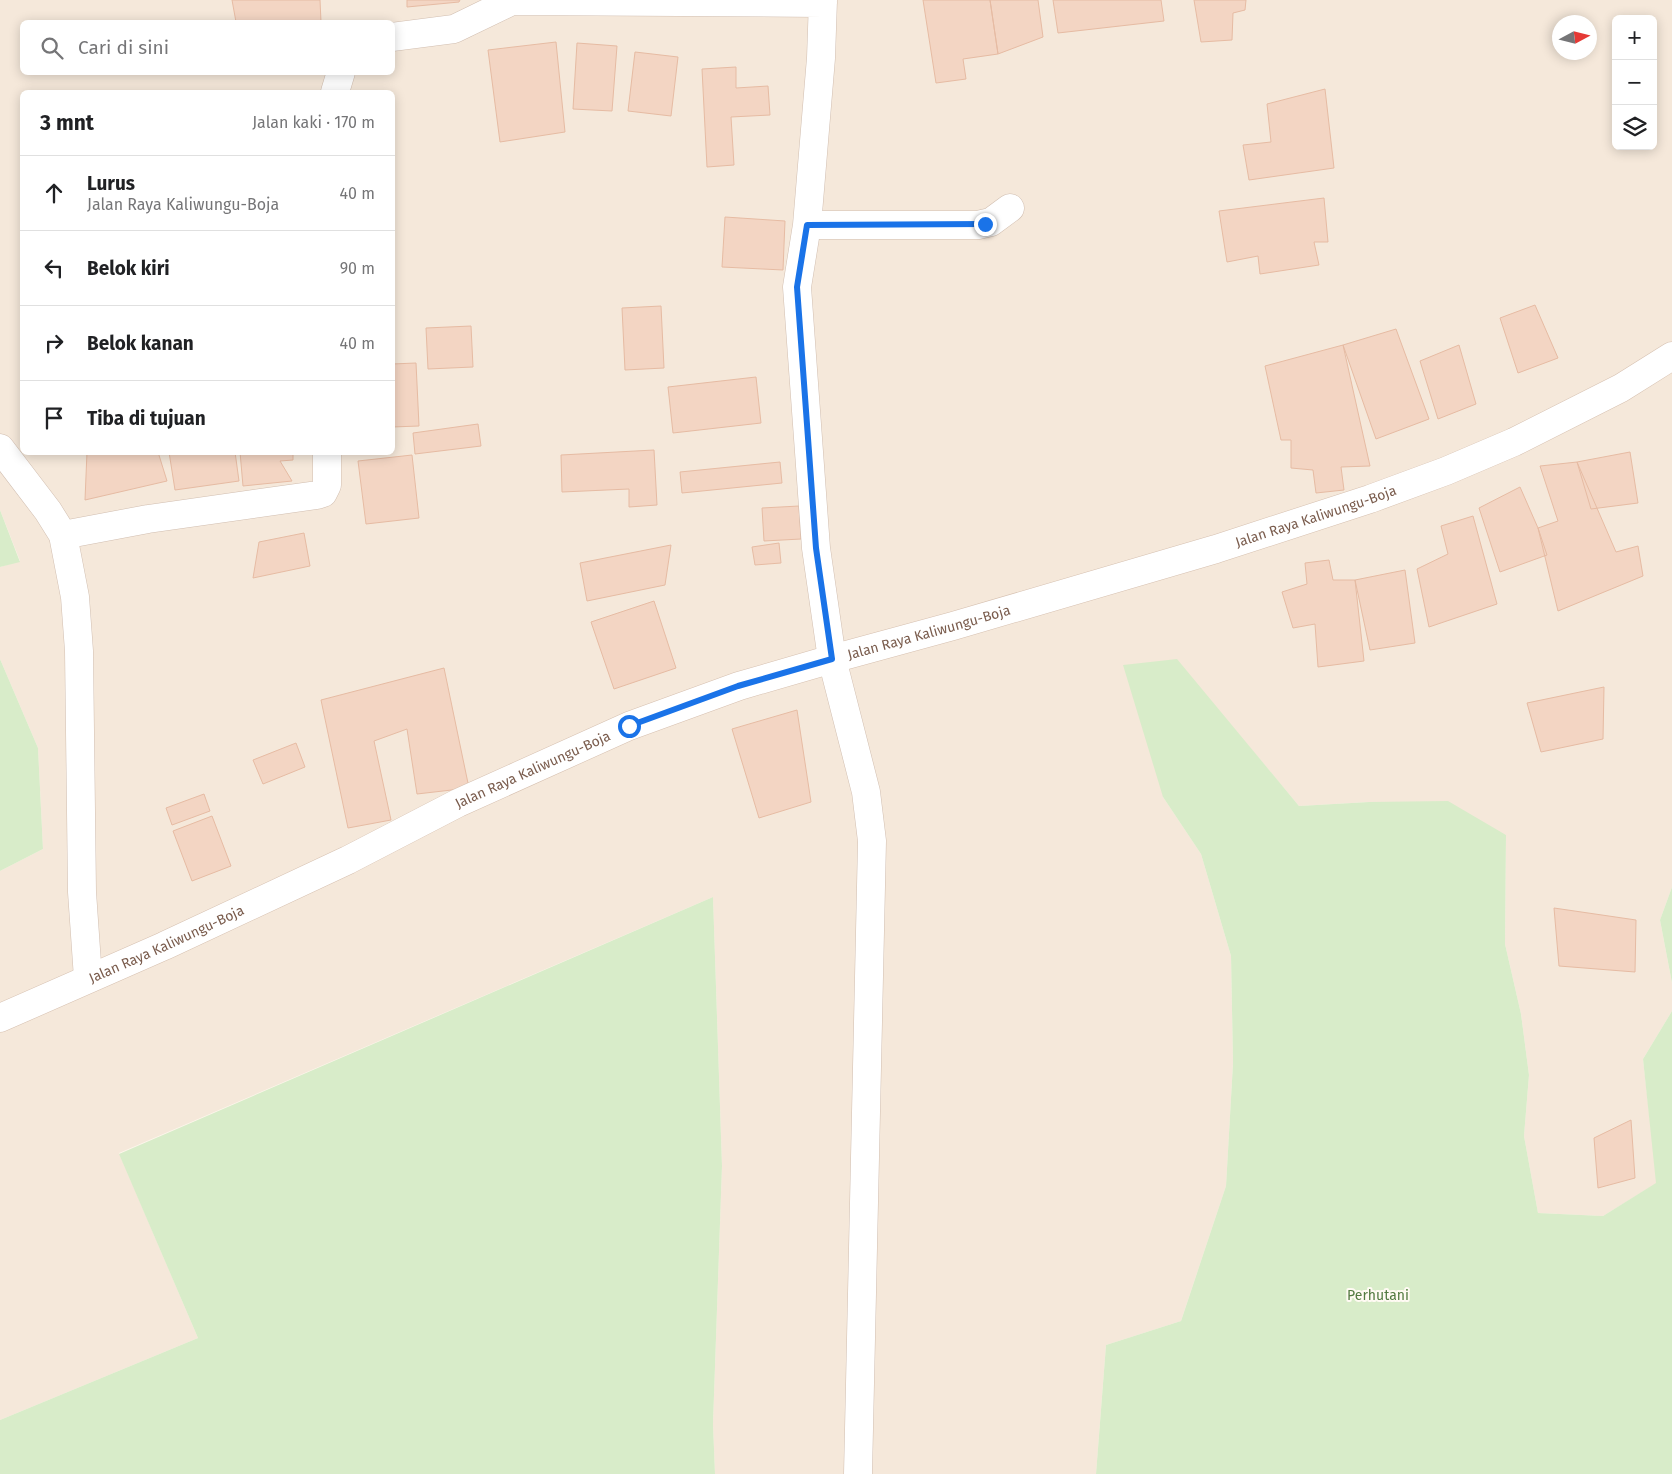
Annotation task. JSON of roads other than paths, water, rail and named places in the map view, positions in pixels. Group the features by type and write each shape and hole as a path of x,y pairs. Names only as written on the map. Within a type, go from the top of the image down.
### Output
{"street":[{"path":"395,37 454,29 512,1 823,2 821,58 807,225 797,287 816,548 832,659 866,792 872,842 858,1474"},
{"path":"336,90 340,75"},
{"path":"807,225 978,225 991,222 1010,208"},
{"name":"Jalan Raya Kaliwungu-Boja","path":"0,1018 164,946 348,860 458,803 629,726 738,686 953,626 1197,554 1370,499 1446,471 1514,442 1621,388 1672,356"},
{"path":"0,448 48,511 63,535 75,597 79,651 82,892 88,978"},
{"path":"63,535 148,519 318,495 323,493 327,485 327,455"}],"park label":[{"name":"Perhutani","path":"1378,1295"}]}
